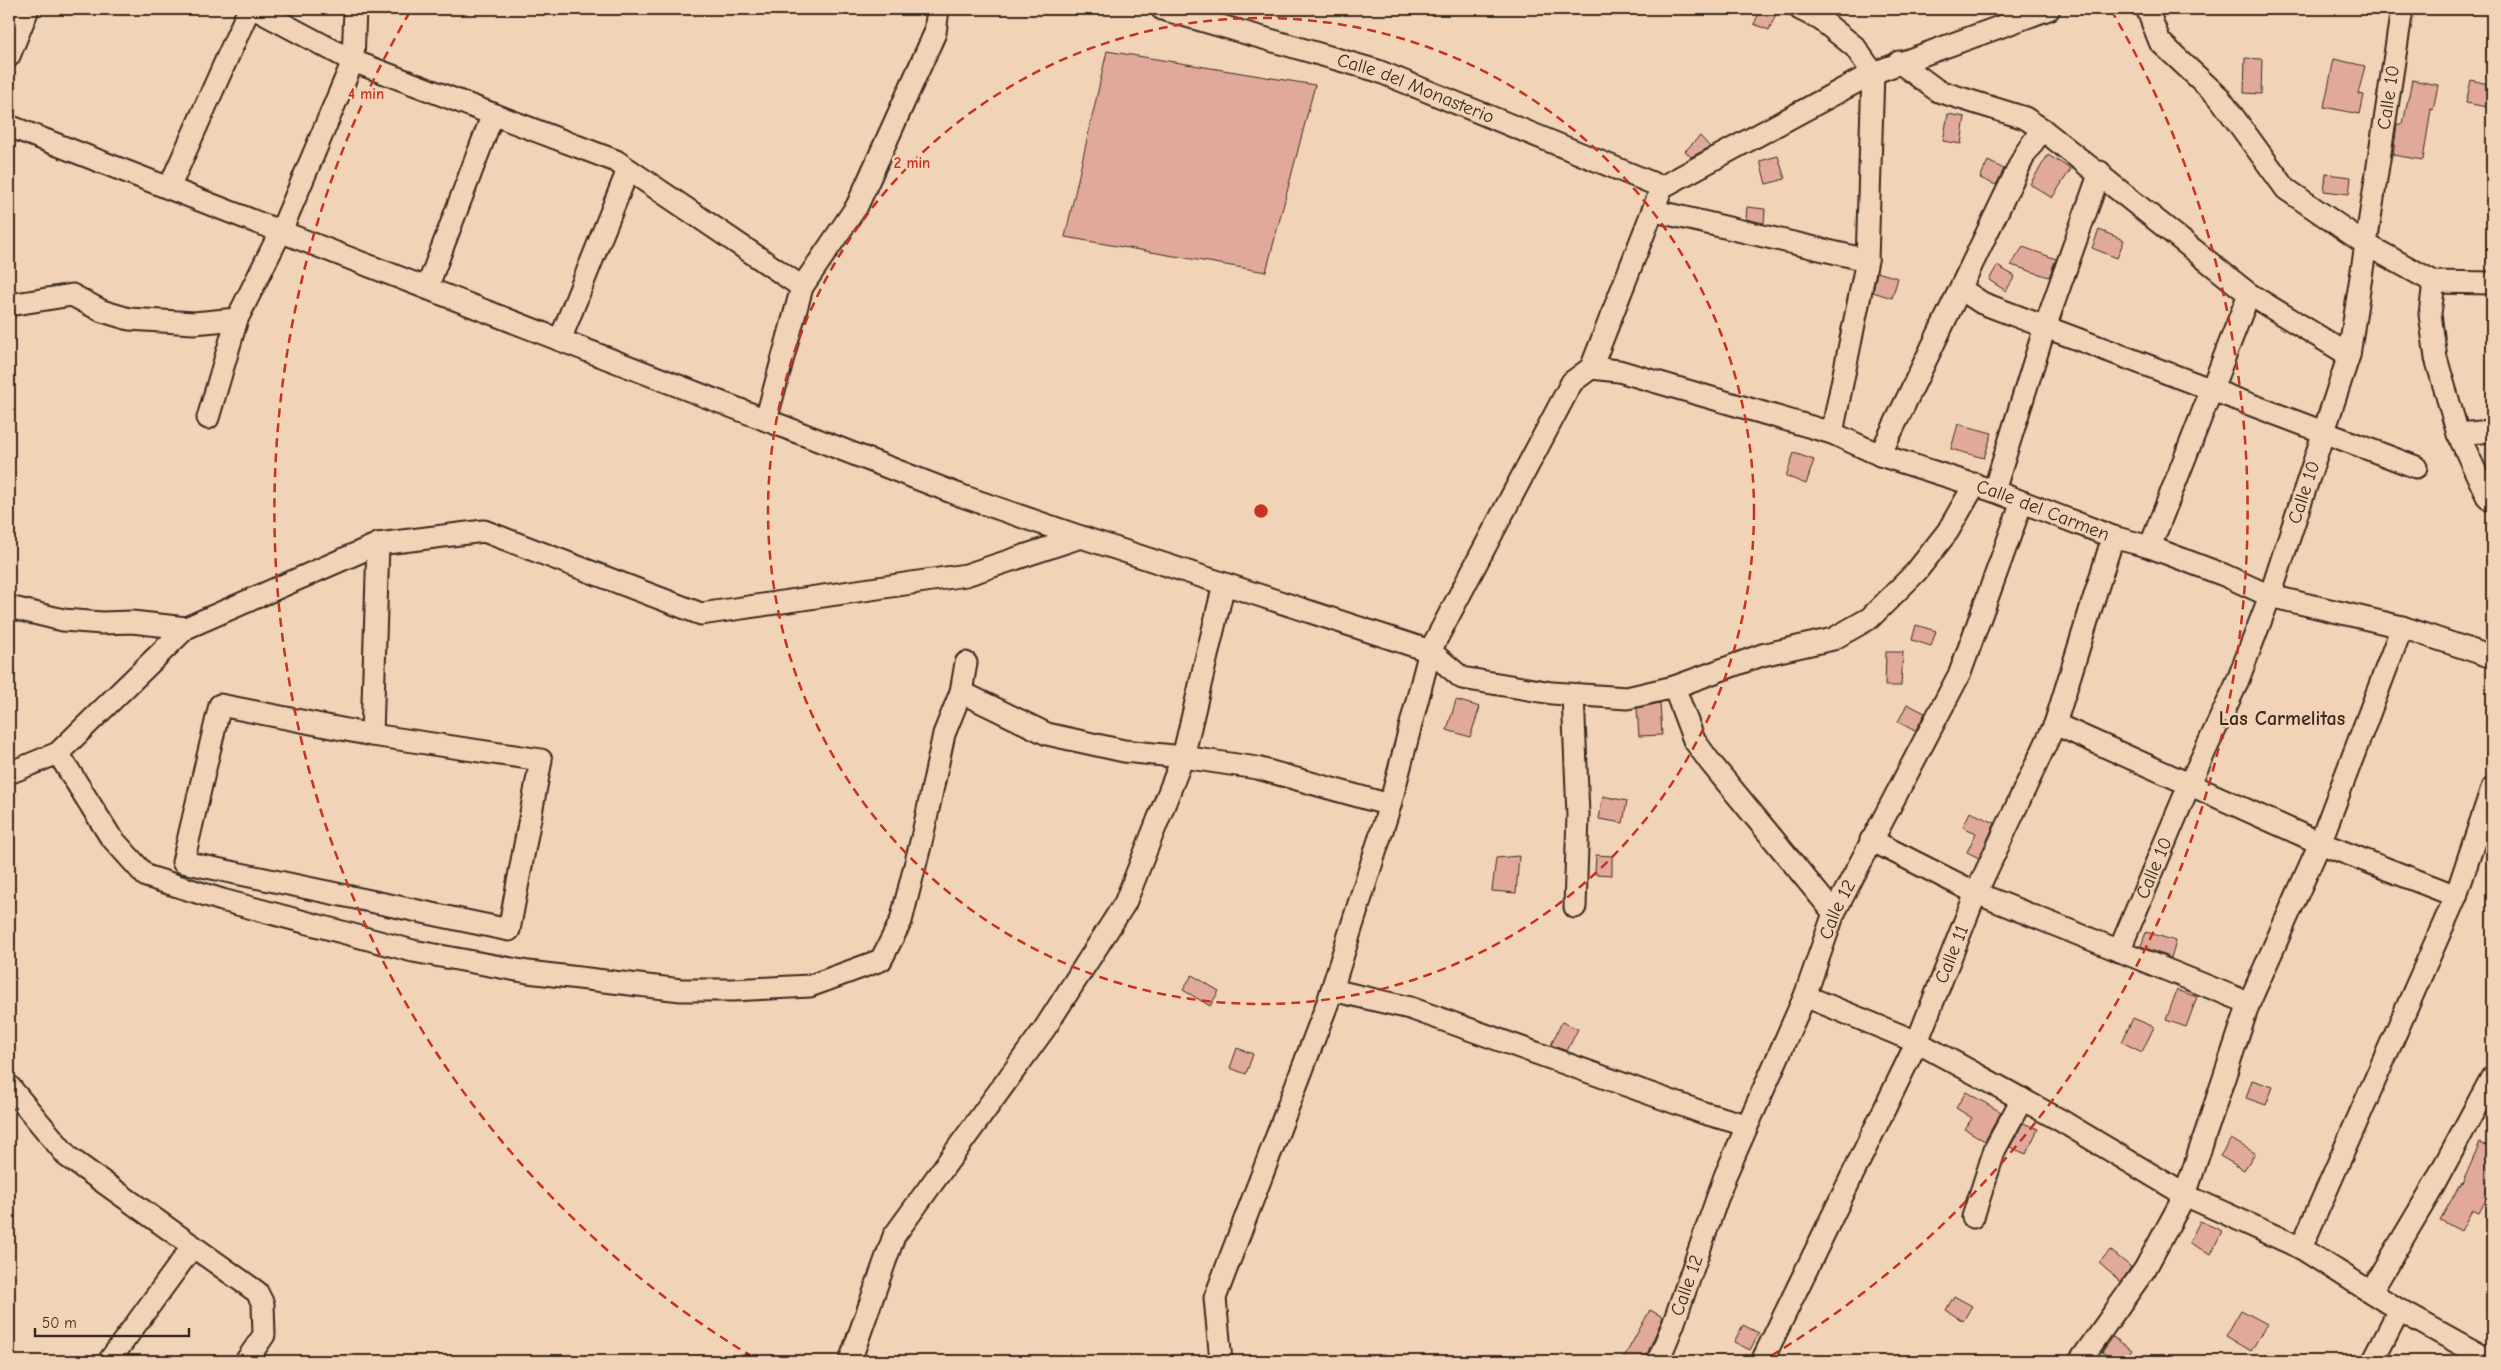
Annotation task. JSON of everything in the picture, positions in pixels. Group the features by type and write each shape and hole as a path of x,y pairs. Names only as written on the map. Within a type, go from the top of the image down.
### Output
{"street":[{"path":"9,56 28,9"},
{"path":"169,188 249,9"},
{"path":"254,9 353,61 616,161 802,287"},
{"path":"208,418 237,318 281,231 353,61 356,9"},
{"path":"766,420 802,287 857,206 935,34 938,9"},
{"name":"Calle del Monasterio","path":"1162,9 1378,71 1662,187"},
{"path":"1800,9 1820,19 1855,47 1873,73 1867,260 1832,433"},
{"path":"1221,1361 1215,1298 1332,990 1390,805 1430,651 1572,382 1591,368 1655,211 1662,187 1873,73 2049,9"},
{"path":"2147,9 2160,42 2219,97 2286,190 2367,245 2434,282 2492,283"},
{"name":"Calle 10","path":"2119,951 2190,783 2236,685 2270,596 2349,355 2402,9"},
{"path":"1899,62 1938,91 2025,118 2042,129 2100,172 2249,294 2349,355"},
{"path":"427,288 493,114"},
{"path":"9,126 962,496 1081,537 1430,651 1462,678 1573,695 1627,698 1674,687 1762,655 1833,639 1870,618 1921,565 1985,487 2100,172"},
{"path":"1880,454 2025,154 2042,129"},
{"path":"560,340 628,170"},
{"path":"1655,211 1867,260"},
{"path":"2434,282 2430,314 2436,358 2458,434 2487,496 2492,501"},
{"path":"1961,289 1982,303 2212,388 2416,467"},
{"path":"2150,547 2249,294"},
{"path":"9,305 72,295 102,311 129,319 194,324 237,318"},
{"name":"Calle del Carmen","path":"1591,368 1618,371 1832,433 1880,454 1985,487 2113,537 2150,547 2224,575 2270,596 2402,627 2492,657"},
{"path":"2458,434 2492,431"},
{"name":"Calle 12","path":"1658,1361 1673,1325 1725,1176 1746,1125 1805,996 1834,913 1960,673 2022,502"},
{"path":"9,773 34,765 58,754 186,628 378,544 484,531 701,614 966,575 1081,537"},
{"name":"Calle 11","path":"1762,1361 1916,1042 1976,893 2055,724 2113,537"},
{"path":"372,735 378,544"},
{"path":"850,1361 894,1236 1045,1028 1125,903 1183,757 1224,584"},
{"path":"9,607 63,620 102,623 132,622 186,628"},
{"path":"2080,1361 2145,1269 2185,1195 2249,1003 2320,843 2402,627"},
{"path":"58,754 110,836 146,876 222,900 413,951 528,972 681,990 733,990 810,986 881,960 901,921 922,838 944,734 961,692 966,662"},
{"path":"1674,687 1694,740 1834,913"},
{"path":"961,692 1048,734 1124,751 1183,757 1257,768 1390,805"},
{"path":"1573,695 1578,815 1575,907"},
{"path":"220,705 372,735 541,760 509,930 183,862 220,705"},
{"path":"2055,724 2320,843 2456,896"},
{"path":"2301,1248 2456,896 2492,788"},
{"path":"1871,840 1976,893 2249,1003"},
{"path":"1332,990 1410,1008 1704,1113 1746,1125"},
{"path":"1805,996 1916,1042 2022,1099 2185,1195 2301,1248 2399,1310 2491,1361"},
{"path":"2372,1292 2429,1194 2492,1077"},
{"path":"9,1086 68,1157 257,1292 263,1304 264,1336 246,1361"},
{"path":"1974,1217 1995,1149 2022,1099"},
{"path":"109,1361 193,1246"},
{"path":"2374,1361 2399,1310"}],"building":[{"path":"1761,9 1778,9 1769,30 1754,24"},
{"path":"1107,51 1315,85 1266,272 1065,237"},
{"path":"2245,58 2262,59 2261,94 2244,93"},
{"path":"2334,59 2365,66 2358,94 2364,95 2360,114 2324,107"},
{"path":"2412,80 2438,85 2433,110 2431,109 2423,160 2393,155 2397,124 2403,124"},
{"path":"2471,80 2492,85 2492,108 2466,103"},
{"path":"1948,114 1965,117 1961,144 1943,141"},
{"path":"1700,136 1710,147 1691,157 1685,151"},
{"path":"2048,155 2071,169 2052,198 2030,184"},
{"path":"1778,156 1785,179 1766,184 1760,161"},
{"path":"1988,161 2004,169 1996,185 1980,178"},
{"path":"2326,174 2351,177 2349,194 2324,191"},
{"path":"1747,207 1765,209 1764,223 1746,219"},
{"path":"2099,230 2124,240 2117,258 2092,248"},
{"path":"2023,247 2056,259 2049,277 2011,265"},
{"path":"1997,266 2015,276 2006,291 1989,280"},
{"path":"1877,272 1898,278 1892,298 1873,292"},
{"path":"1958,424 1992,433 1984,458 1951,449"},
{"path":"1794,453 1814,460 1806,484 1786,476"},
{"path":"1916,625 1936,631 1931,646 1912,640"},
{"path":"1886,652 1903,652 1901,686 1885,686"},
{"path":"1456,700 1480,707 1470,737 1447,730"},
{"path":"1660,703 1662,735 1639,736 1637,708"},
{"path":"1907,704 1925,713 1915,731 1898,722"},
{"path":"1603,796 1627,801 1623,823 1599,819"},
{"path":"1970,812 1995,823 1979,858 1967,852 1976,833 1963,827"},
{"path":"1596,855 1612,856 1612,875 1595,874"},
{"path":"1519,856 1516,893 1492,891 1496,858"},
{"path":"2146,932 2176,941 2171,958 2141,946"},
{"path":"1192,975 1219,991 1210,1006 1183,990"},
{"path":"2177,990 2197,997 2186,1027 2166,1020"},
{"path":"2133,1018 2154,1027 2142,1052 2122,1042"},
{"path":"1562,1022 1578,1029 1567,1051 1551,1045"},
{"path":"1237,1048 1253,1054 1246,1074 1230,1068"},
{"path":"2252,1080 2273,1087 2266,1105 2246,1098"},
{"path":"1966,1092 2001,1112 1985,1141 1965,1129 1972,1118 1956,1108"},
{"path":"2023,1123 2038,1129 2026,1154 2010,1147"},
{"path":"2231,1139 2255,1153 2244,1170 2220,1156"},
{"path":"2480,1143 2492,1148 2492,1188 2479,1213 2472,1210 2461,1231 2440,1220 2462,1184"},
{"path":"2200,1221 2222,1231 2211,1254 2189,1243"},
{"path":"2110,1250 2131,1267 2121,1282 2099,1263"},
{"path":"1954,1296 1972,1306 1963,1321 1946,1310"},
{"path":"1650,1310 1663,1317 1644,1361 1622,1361"},
{"path":"2241,1310 2267,1324 2251,1351 2226,1336"},
{"path":"1743,1325 1759,1333 1750,1350 1734,1342"},
{"path":"2113,1337 2132,1350 2124,1361 2115,1361 2102,1352"}],"district":[{"name":"Las Carmelitas","path":"2282,718"}]}
